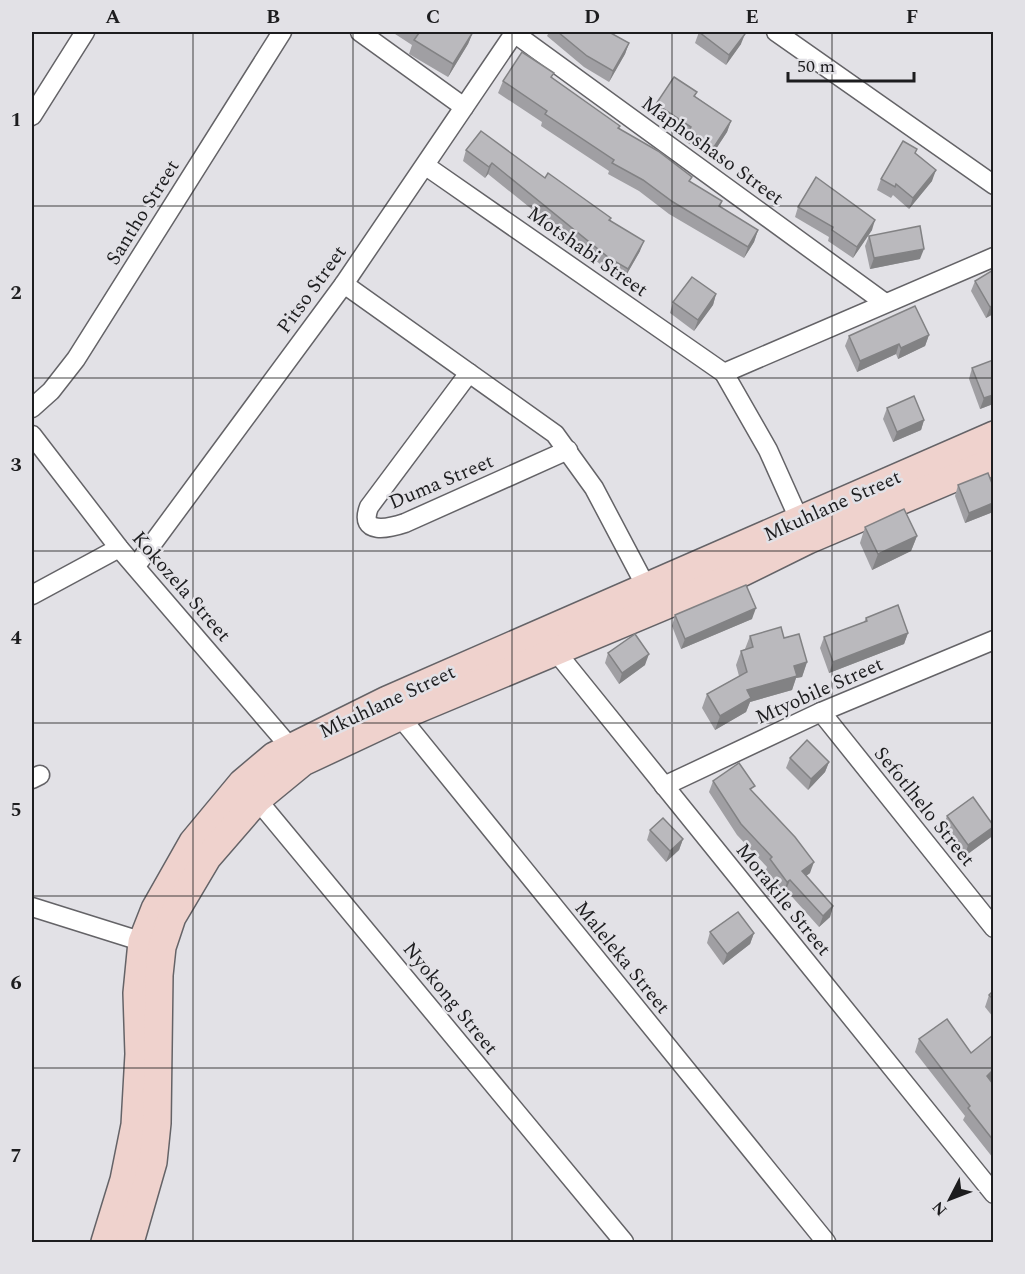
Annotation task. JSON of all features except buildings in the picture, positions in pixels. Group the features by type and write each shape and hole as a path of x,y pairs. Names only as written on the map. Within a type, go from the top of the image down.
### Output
{"street":[{"path":"32,116 85,32"},
{"name":"Santho Street","path":"32,408 51,391 76,359 282,32"},
{"path":"360,32 464,107"},
{"name":"Pitso Street","path":"136,566 344,284 426,166 514,32"},
{"name":"Maphoshaso Street","path":"514,32 885,303"},
{"path":"776,32 993,185"},
{"name":"Motshabi Street","path":"426,166 724,373 768,450 804,529"},
{"path":"724,373 993,256"},
{"path":"344,284 543,424 568,450 594,488 651,597"},
{"name":"Duma Street","path":"468,373 369,507 366,515 368,523 374,527 387,529 405,523 568,450"},
{"name":"Kokozela Street","path":"32,435 119,548 297,755"},
{"name":"Mkuhlane Street","path":"105,1242 124,1179 135,1125 139,1054 137,993 152,944 172,917 250,791 297,755 393,708 651,597 731,578 804,529 993,435"},
{"name":"Mkuhlane Street","path":"804,529 993,461"},
{"path":"32,595 119,548"},
{"name":"Morakile Street","path":"548,641 993,1194"},
{"name":"Mtyobile Street","path":"664,786 821,711 990,647"},
{"name":"Maleleka Street","path":"393,708 826,1242"},
{"name":"Sefotlhelo Street","path":"821,711 993,928"},
{"name":"Nyokong Street","path":"250,791 624,1242"},
{"path":"32,907 152,944"},
{"name":"Mkuhlane Street","path":"130,1242 153,1162 158,1103 159,975 152,944"}]}
